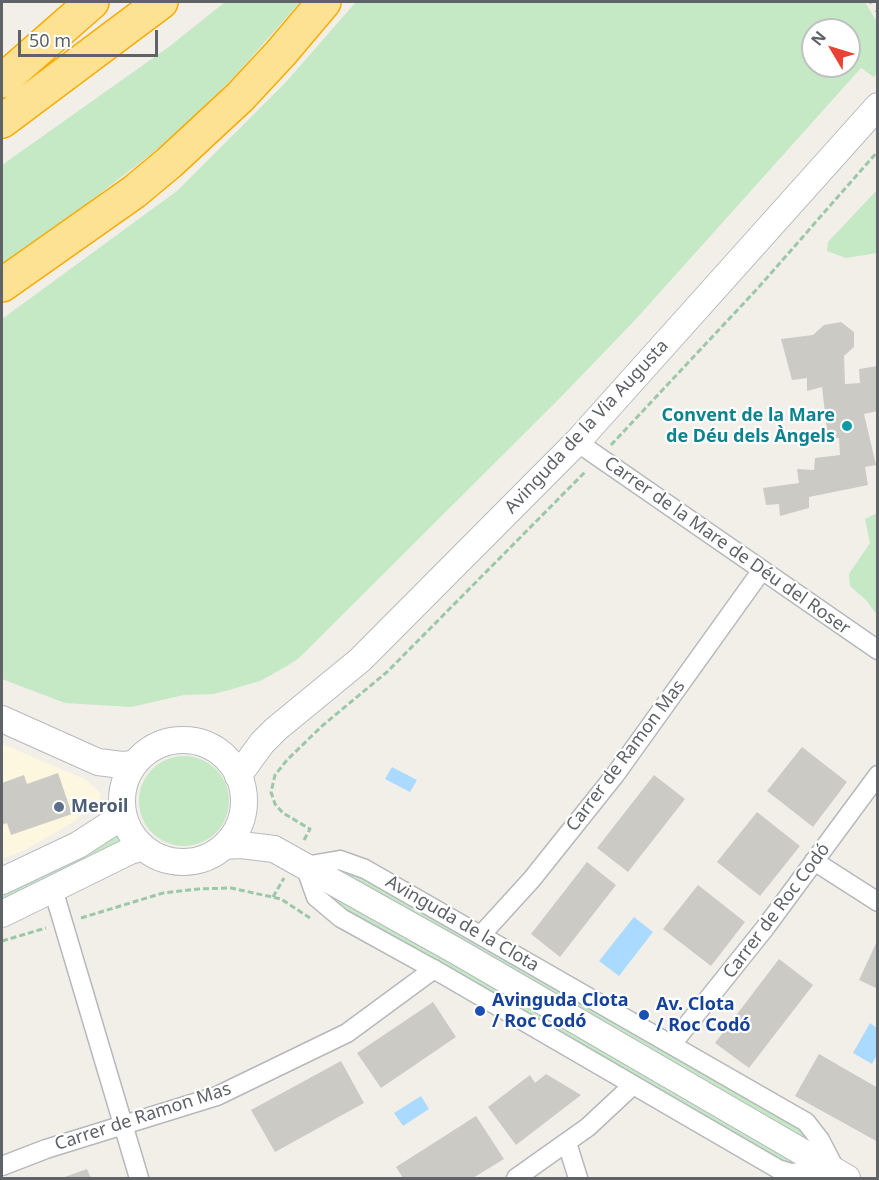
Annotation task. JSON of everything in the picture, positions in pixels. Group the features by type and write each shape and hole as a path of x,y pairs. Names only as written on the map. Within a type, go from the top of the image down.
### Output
{"highway":[{"path":"2,60 78,2"},
{"path":"2,81 92,2"},
{"path":"2,121 161,2"},
{"path":"2,285 134,192 170,162 240,97 324,2"}],"street":[{"name":"Avinguda de la Via Augusta","path":"238,776 276,729 360,660 577,442 878,106"},
{"name":"Carrer de la Mare de Déu del Roser","path":"577,442 878,650"},
{"name":"Carrer de Ramon Mas","path":"481,935 532,879 615,774 762,570"},
{"path":"2,718 98,762 122,765 127,786 129,830 143,848 154,855 167,860 187,862 207,857 224,846 237,828 243,812 243,791 238,776 231,764 216,749 193,741 169,741 152,748 127,786 112,823 78,845 2,881"},
{"name":"Avinguda de la Via Augusta","path":"216,749 237,746 276,729"},
{"name":"Carrer de Roc Codó","path":"672,1044 726,980 878,775"},
{"name":"Avinguda de la Clota","path":"243,812 291,858 316,897 342,918 778,1169 791,1173 814,1171 844,1177"},
{"name":"Avinguda de la Clota","path":"224,846 241,845 291,858 340,860 365,868 806,1122 820,1140 833,1165 844,1177"},
{"path":"2,915 130,851 143,848"},
{"name":"Avinguda de la Clota","path":"291,858 458,952 844,1177"},
{"path":"814,861 878,902"},
{"path":"53,890 139,1179"},
{"name":"Carrer de Ramon Mas","path":"2,1166 46,1149 217,1096 347,1033 434,969"},
{"path":"516,1179 588,1127 633,1085"},
{"path":"567,1143 578,1179"}],"path":[{"path":"2,941 163,893 231,888 273,897 291,858 310,829 283,813 275,804 271,792 275,776 287,760 322,726 387,672 599,457 758,288 878,151"}],"shaded area":[{"path":"2,744 86,780 101,794 99,800 73,822 27,849 2,859"}],"green space":[{"path":"225,2 300,2 235,76 173,137 49,233 2,266 2,165 170,46"},
{"path":"356,2 865,2 877,22 877,73 874,77 861,68 861,18 801,18 801,78 852,78 636,319 299,658 260,681 213,694 184,695 131,707 65,703 2,679 2,319 177,191 285,83"},
{"path":"877,190 877,253 846,258 827,251 828,242"},
{"path":"878,513 877,615 866,600 850,586 849,574 870,543 865,519"},
{"path":"184,756 201,760 216,769 225,784 229,801 225,818 216,833 201,842 184,846 167,842 152,833 143,818 139,801 143,784 152,769 167,760"},
{"path":"118,831 125,843 2,906 2,893"},
{"path":"274,849 365,869 806,1122 841,1175 778,1169 341,918"}],"water":[{"path":"392,767 417,780 410,792 385,779"},
{"path":"634,917 653,932 619,976 599,961"},
{"path":"870,1023 877,1028 877,1055 872,1064 853,1053"},
{"path":"421,1096 429,1109 403,1126 394,1113"}],"building":[{"name":"Convent de la Mare de Déu dels Àngels","path":"841,322 854,332 854,347 844,356 845,384 860,383 859,369 878,366 878,411 864,414 876,465 865,467 868,485 809,497 809,508 780,516 779,504 766,505 763,488 799,483 797,469 814,470 815,458 840,455 839,438 828,439 822,387 807,391 807,378 792,380 781,339 813,335 824,325"},
{"path":"802,747 847,782 813,827 767,791"},
{"path":"58,773 72,814 11,835 7,823 2,825 2,783 24,775 27,784"},
{"path":"654,775 685,799 628,872 597,848"},
{"path":"757,812 800,846 760,896 717,862"},
{"path":"587,862 616,885 560,957 531,934"},
{"path":"698,885 745,922 711,966 663,929"},
{"path":"878,939 878,989 859,980"},
{"path":"779,959 813,985 749,1068 715,1043"},
{"path":"433,1002 456,1037 381,1088 357,1053"},
{"path":"819,1054 878,1088 878,1142 795,1096"},
{"path":"341,1061 364,1103 275,1152 251,1110"},
{"path":"546,1074 581,1095 516,1145 488,1107 530,1075 535,1083"},
{"path":"476,1116 504,1159 473,1178 403,1178 396,1167"},
{"path":"87,1169 91,1178 62,1178"}],"railway":[{"path":"871,2 878,12"}],"place":[{"name":"Convent de la Mare de Déu dels Àngels","path":"847,426"},
{"name":"Meroil","path":"59,807"},
{"name":"Avinguda Clota / Roc Codó","path":"480,1011"},
{"name":"Av. Clota / Roc Codó","path":"644,1015"}]}
